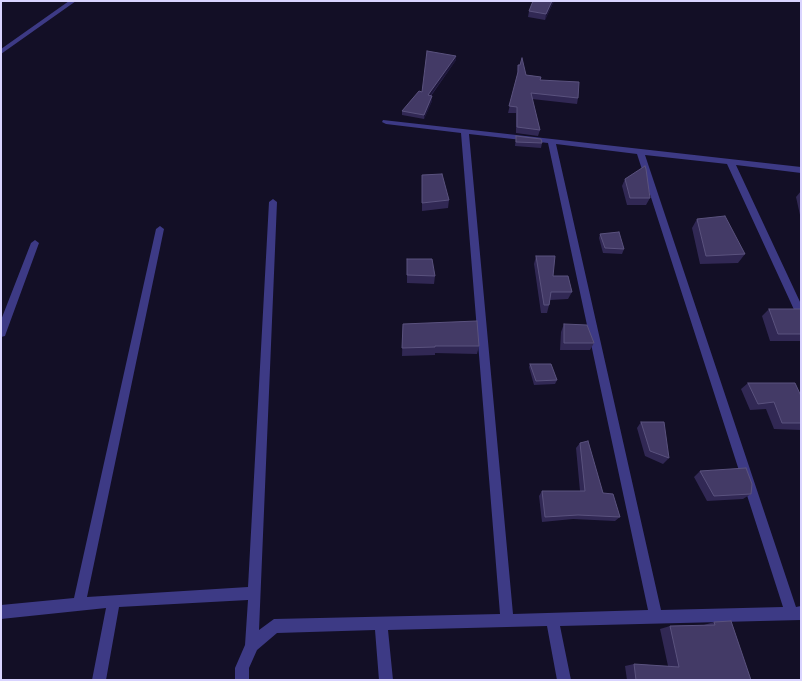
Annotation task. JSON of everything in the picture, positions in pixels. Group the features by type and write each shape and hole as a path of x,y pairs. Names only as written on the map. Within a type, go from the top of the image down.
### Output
{"street":[{"path":"1,52 73,1"},
{"path":"386,122 801,170"},
{"path":"465,131 507,620"},
{"path":"551,141 656,617"},
{"path":"252,645 274,626 797,614 640,151"},
{"path":"730,161 801,314"},
{"path":"242,680 242,668 252,645 273,202"},
{"path":"79,604 160,229"},
{"path":"1,333 35,243"},
{"path":"1,612 114,600 254,593"},
{"path":"99,680 114,600"},
{"path":"724,615 729,629"},
{"path":"552,619 564,680"},
{"path":"381,623 386,680"}],"building":[{"path":"533,1 552,1 546,14 529,11"},
{"path":"427,51 456,56 428,95 432,96 424,115 402,111 419,91 422,92"},
{"path":"522,58 526,75 541,77 540,80 579,82 578,98 531,93 540,130 517,127 517,107 509,106 518,72 518,65 520,65"},
{"path":"516,136 541,139 542,143 516,142"},
{"path":"645,166 650,198 630,198 625,179"},
{"path":"442,174 449,200 422,203 422,175"},
{"path":"725,216 745,254 706,256 697,219"},
{"path":"619,232 624,249 605,248 600,234"},
{"path":"536,256 555,256 553,276 568,276 572,292 551,292 549,305 544,305"},
{"path":"407,259 432,259 435,276 407,275"},
{"path":"769,309 801,309 801,334 778,334"},
{"path":"477,321 479,346 402,348 403,324"},
{"path":"564,324 587,325 594,343 564,343"},
{"path":"530,364 551,364 557,380 536,381"},
{"path":"748,383 795,383 801,396 801,423 782,423 774,402 758,404"},
{"path":"641,422 664,422 669,458 650,451"},
{"path":"588,441 603,493 613,494 620,517 578,515 545,517 542,491 585,491 580,443"},
{"path":"746,468 752,484 751,494 714,496 700,471"},
{"path":"731,621 751,680 636,680 634,664 679,667 670,626 715,625 714,622"}]}
